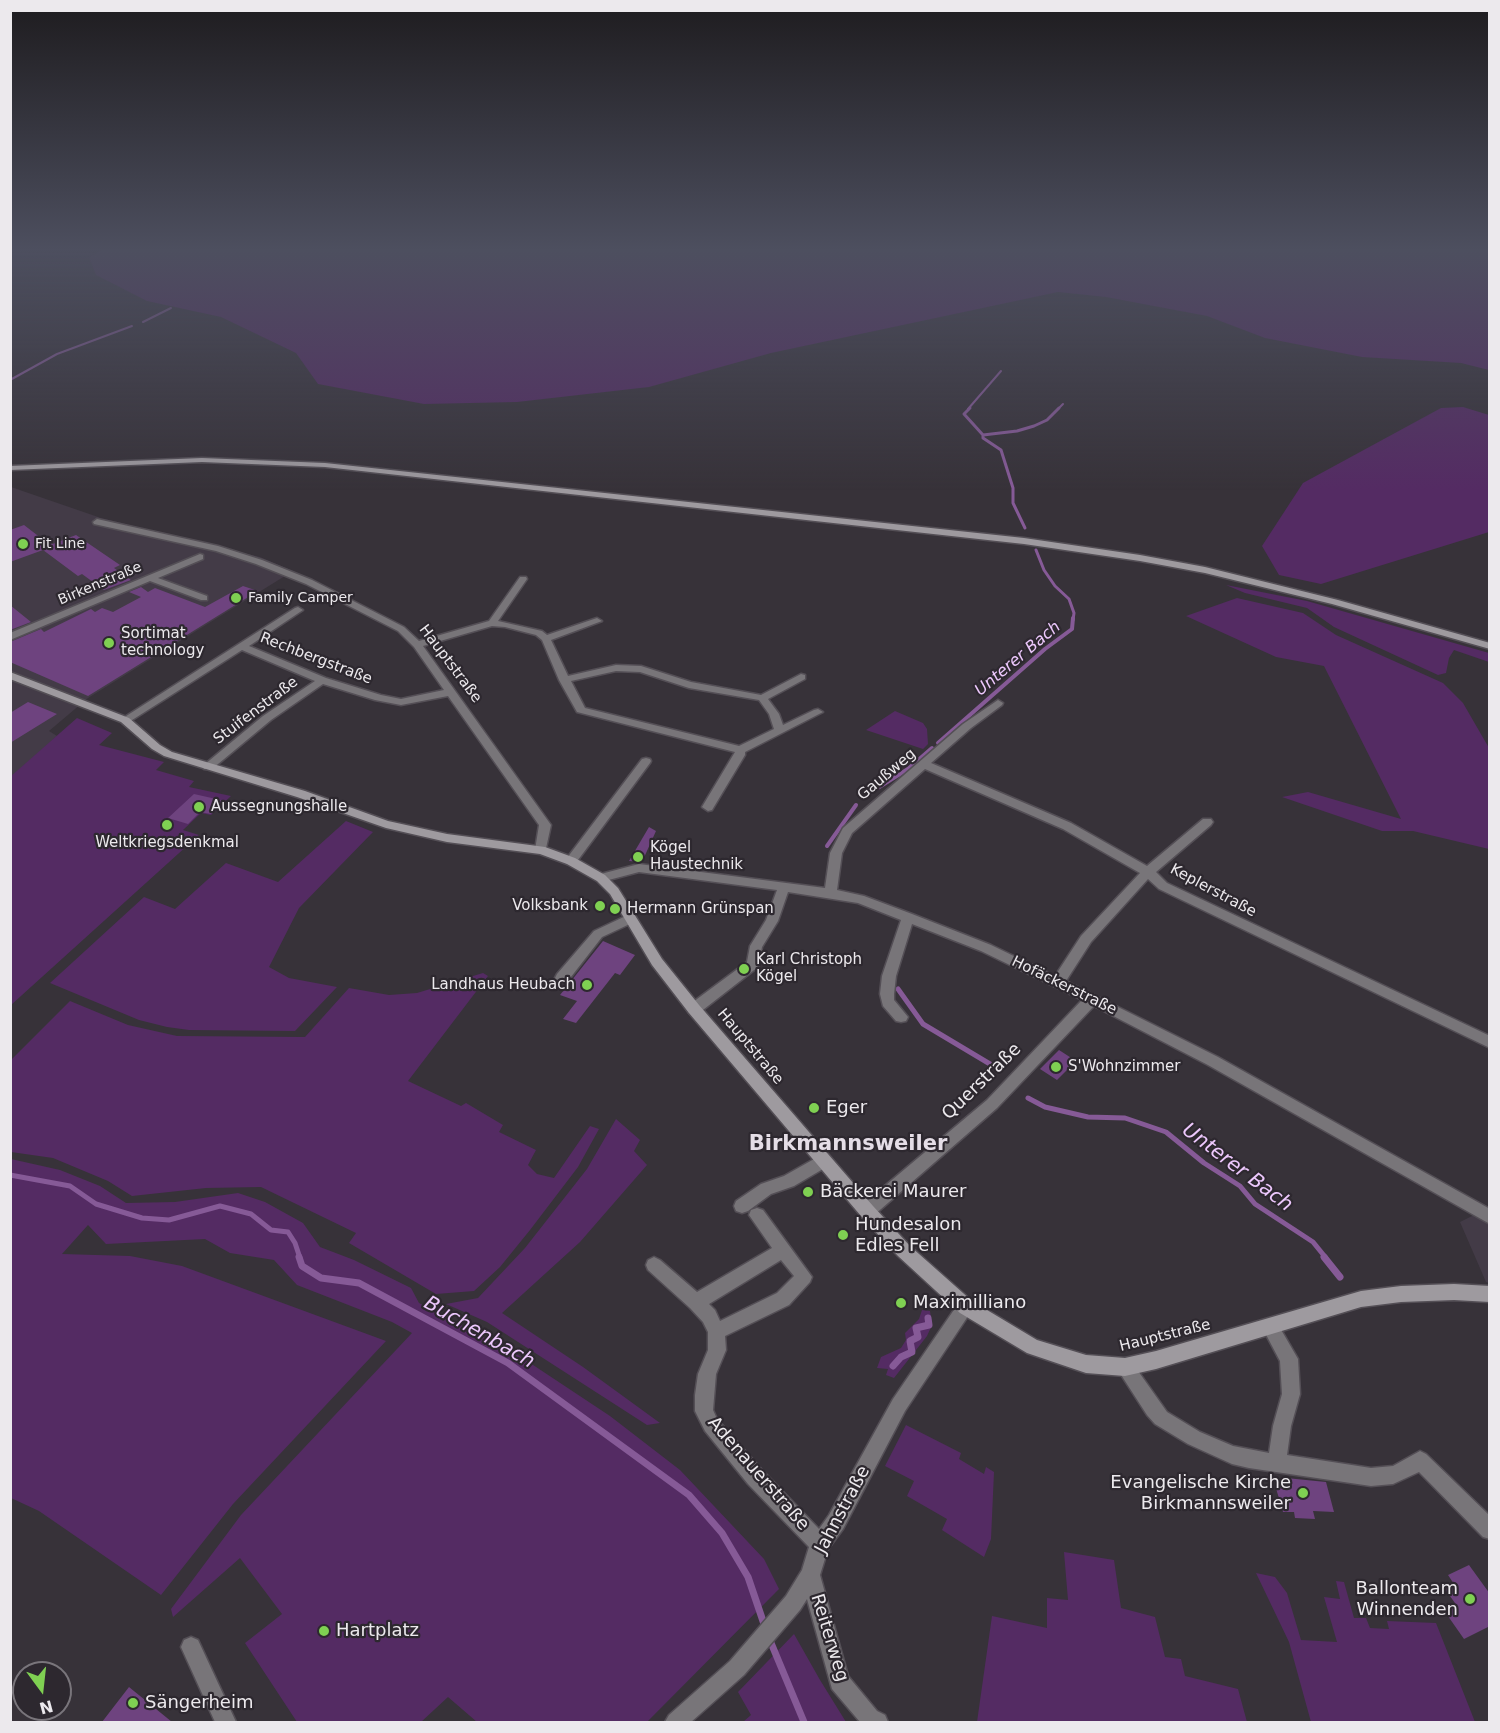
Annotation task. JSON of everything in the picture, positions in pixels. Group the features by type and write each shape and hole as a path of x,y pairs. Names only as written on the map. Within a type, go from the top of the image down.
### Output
{"main road":[{"path":"10,468 202,460 324,465 1024,541 1130,556 1204,570 1335,602 1490,646"},
{"path":"10,675 125,720 156,747 168,754 301,794 386,824 447,838 541,850"},
{"name":"Hauptstraße","path":"541,850 571,861 601,878 614,891 657,962 694,1009 904,1251 966,1306 1033,1347 1086,1364 1125,1367 1371,1298 1454,1292 1490,1294"}],"street":[{"name":"Hauptstraße","path":"97,522 218,549 258,562 309,582 401,629 417,645 545,825 541,850"},
{"name":"Birkenstraße","path":"10,637 200,557"},
{"path":"149,578 204,598"},
{"path":"492,623 523,579"},
{"path":"125,720 298,610"},
{"path":"546,639 597,621"},
{"path":"417,645 492,623 539,633 546,639 564,680 581,710 740,750 818,712"},
{"name":"Rechbergstraße","path":"241,646 322,680 379,698 401,702 451,692"},
{"path":"564,680 630,667 688,686 762,698 801,677"},
{"name":"Stuifenstraße","path":"208,766 267,718 322,680"},
{"path":"762,698 774,714 780,730"},
{"name":"Gaußweg","path":"830,893 836,853 847,831 923,764 998,703"},
{"path":"708,807 740,754 740,750"},
{"path":"571,861 646,761"},
{"name":"Keplerstraße","path":"923,764 1067,825 1148,872 1163,886 1490,1043"},
{"path":"1058,982 1086,939 1148,872 1207,822"},
{"name":"Hofäckerstraße","path":"601,878 639,868 830,893 860,899 908,917 986,948 1213,1061 1490,1216"},
{"path":"694,1009 753,964 756,946 772,921 784,887"},
{"path":"901,1017 888,1002 887,994 889,976 908,917"},
{"path":"562,978 598,934 630,919"},
{"name":"Querstraße","path":"867,1211 992,1104 1092,999"},
{"path":"742,1206 766,1189 789,1181 824,1161"},
{"path":"654,1265 696,1302 709,1316 716,1331 783,1299 804,1277 757,1215"},
{"path":"696,1302 783,1250"},
{"name":"Jahnstraße","path":"676,1722 736,1668 793,1604 810,1575 820,1544 836,1522 899,1405 966,1306"},
{"path":"1270,1327 1289,1359 1291,1394 1282,1426 1277,1463"},
{"name":"Adenauerstraße","path":"716,1331 717,1350 707,1374 704,1411 755,1477 820,1544"},
{"path":"1125,1367 1161,1418 1194,1438 1232,1455 1371,1477 1393,1475 1406,1470 1420,1460 1490,1530"},
{"name":"Reiterweg","path":"810,1575 839,1682 870,1718 878,1722"},
{"path":"190,1647 226,1722"}],"shaded area":[{"path":"246,329 885,329 771,353 649,387 517,402 424,404 318,384 296,353"},
{"path":"1241,329 1489,329 1489,370 1461,363 1362,357 1265,338"},
{"path":"1463,407 1489,415 1489,532 1321,584 1279,575 1262,546 1303,483 1441,408"},
{"path":"11,487 101,518 260,557 293,571 88,698 49,731 57,736 11,777"},
{"path":"1226,585 1307,601 1489,653 1489,662 1454,650 1449,658 1446,673 1438,675 1334,627 1307,608 1245,593"},
{"path":"1237,598 1303,613 1336,635 1443,683 1463,703 1489,748 1489,849 1413,831 1382,831 1282,797 1308,792 1401,819 1324,666 1276,657 1186,616"},
{"path":"895,711 923,723 927,729 928,744 923,749 866,730"},
{"path":"77,718 112,733 99,745 164,762 156,770 194,781 189,787 231,796 211,815 201,813 183,830 199,835 11,1005 10,777"},
{"path":"346,821 373,832 299,908 269,967 289,978 337,987 295,1031 189,1030 167,1027 139,1020 50,983 144,897 175,909 226,863 278,882"},
{"path":"483,973 488,976 408,1081 461,1106 466,1103 503,1125 499,1132 536,1150 528,1165 537,1174 554,1178 590,1126 599,1129 578,1167 530,1230 500,1267 474,1291 436,1294 349,1243 356,1233 261,1187 206,1188 132,1196 108,1181 53,1158 11,1152 11,1060 70,1001 128,1025 177,1036 305,1037 349,988 389,995 417,993"},
{"path":"616,1119 640,1140 634,1151 647,1165 580,1242 502,1313 583,1367 660,1423 647,1425 487,1322 446,1304 478,1298 525,1248 587,1169"},
{"path":"11,1159 60,1170 100,1186 126,1203 175,1202 238,1193 265,1202 303,1223 320,1247 354,1260 411,1288 419,1303 518,1355 610,1416 680,1470 764,1559 779,1589 647,1722 477,1722 448,1697 421,1722 297,1722 245,1643 282,1614 240,1558 173,1617 171,1609 241,1515 412,1333 392,1322 297,1285 274,1260 230,1253 205,1239 106,1244 88,1225 62,1254 130,1256 182,1266 386,1341 233,1504 161,1595 39,1511 11,1498"},
{"path":"1474,1215 1489,1224 1489,1283 1486,1282 1460,1222"},
{"path":"922,1310 930,1311 932,1325 927,1336 894,1378 886,1375 888,1369 877,1368 881,1357 901,1348 906,1340 905,1333 919,1319"},
{"path":"906,1425 961,1453 959,1459 984,1474 986,1467 994,1472 991,1539 984,1557 942,1530 947,1519 907,1496 914,1481 885,1466"},
{"path":"1064,1552 1114,1560 1121,1608 1155,1617 1165,1657 1181,1659 1185,1676 1238,1689 1247,1722 977,1722 992,1616 1047,1628 1047,1598 1068,1600"},
{"path":"1256,1573 1275,1577 1287,1593 1301,1640 1337,1642 1324,1597 1340,1599 1336,1581 1344,1582 1354,1618 1366,1618 1370,1628 1389,1629 1387,1621 1436,1623 1475,1722 1311,1722 1289,1642"},
{"path":"794,1634 846,1722 743,1722 751,1715 738,1692"}],"building":[{"path":"24,525 50,545 76,535 120,565 114,568 131,580 104,590 82,574 78,576 43,550 10,562 10,530"},
{"name":"Sortimat technology","path":"243,586 258,591 88,696 10,662 10,642 41,629 44,632 91,609 95,612 102,608 113,612 141,597 129,592 141,587 148,592 155,588 205,607"},
{"path":"10,605 31,622 10,630"},
{"path":"28,702 57,714 10,743 10,713"},
{"name":"Aussegnungshalle","path":"194,794 225,801 211,814 200,812 188,824 168,818"},
{"path":"649,827 656,831 642,862 629,861"},
{"name":"Landhaus Heubach","path":"603,941 635,955 620,975 615,973 576,1023 563,1019 577,1001 560,995"},
{"name":"S'Wohnzimmer","path":"1059,1050 1076,1061 1057,1080 1040,1069"},
{"name":"Evangelische Kirche Birkmannsweiler","path":"1286,1478 1326,1482 1334,1512 1313,1511 1315,1519 1295,1518 1294,1512 1283,1512 1275,1485 1288,1486"},
{"name":"Ballonteam Winnenden","path":"1469,1565 1490,1594 1490,1626 1464,1639 1443,1609 1455,1603 1444,1588 1454,1584 1448,1575"},
{"name":"Sängerheim","path":"129,1687 172,1722 102,1722"}],"waterway":[{"path":"10,380 57,354 124,329"},
{"name":"Unterer Bach","path":"968,409 1001,371"},
{"path":"983,435 1017,431 1034,426 1047,420 1063,404"},
{"name":"Unterer Bach","path":"970,408 964,414 983,435"},
{"name":"Unterer Bach","path":"983,435 983,438 1001,450 1013,488 1013,503 1025,528"},
{"name":"Unterer Bach","path":"1036,550 1044,570 1055,586 1069,599 1074,613 1073,620"},
{"name":"Unterer Bach","path":"938,743 1045,649 1072,629 1073,618"},
{"name":"Unterer Bach","path":"868,794 908,769 932,748"},
{"name":"Unterer Bach","path":"827,846 856,805"},
{"name":"Unterer Bach","path":"898,989 923,1024 995,1067"},
{"name":"Unterer Bach","path":"1028,1098 1045,1107 1088,1117 1125,1118 1166,1132 1204,1163 1240,1186 1255,1204 1313,1242 1326,1258"},
{"name":"Buchenbach","path":"10,1175 70,1186 96,1204 142,1218 169,1220 220,1206 251,1214 271,1230 288,1232 300,1258"},
{"name":"Buchenbach","path":"299,1257 302,1266 321,1278 359,1283 508,1363 689,1495 722,1533 748,1577 765,1627"},
{"name":"Unterer Bach","path":"1324,1257 1340,1277"},
{"path":"893,1366 901,1357 912,1352 910,1341 918,1337 916,1328 929,1325 928,1318"},
{"name":"Buchenbach","path":"769,1638 804,1722"}],"place":[{"name":"Fit Line","path":"23,544"},
{"name":"Family Camper","path":"236,598"},
{"name":"Sortimat technology","path":"109,643"},
{"name":"Aussegnungshalle","path":"199,807"},
{"name":"Weltkriegsdenkmal","path":"167,825"},
{"name":"Kögel Haustechnik","path":"638,857"},
{"name":"Volksbank","path":"600,906"},
{"name":"Hermann Grünspan","path":"615,909"},
{"name":"Karl Christoph Kögel","path":"744,969"},
{"name":"Landhaus Heubach","path":"587,985"},
{"name":"S'Wohnzimmer","path":"1056,1067"},
{"name":"Eger","path":"814,1108"},
{"name":"Bäckerei Maurer","path":"808,1192"},
{"name":"Hundesalon Edles Fell","path":"843,1235"},
{"name":"Maximilliano","path":"901,1303"},
{"name":"Evangelische Kirche Birkmannsweiler","path":"1303,1493"},
{"name":"Ballonteam Winnenden","path":"1470,1599"},
{"name":"Hartplatz","path":"324,1631"},
{"name":"Sängerheim","path":"133,1703"}],"district":[{"name":"Birkmannsweiler","path":"848,1145"}]}
